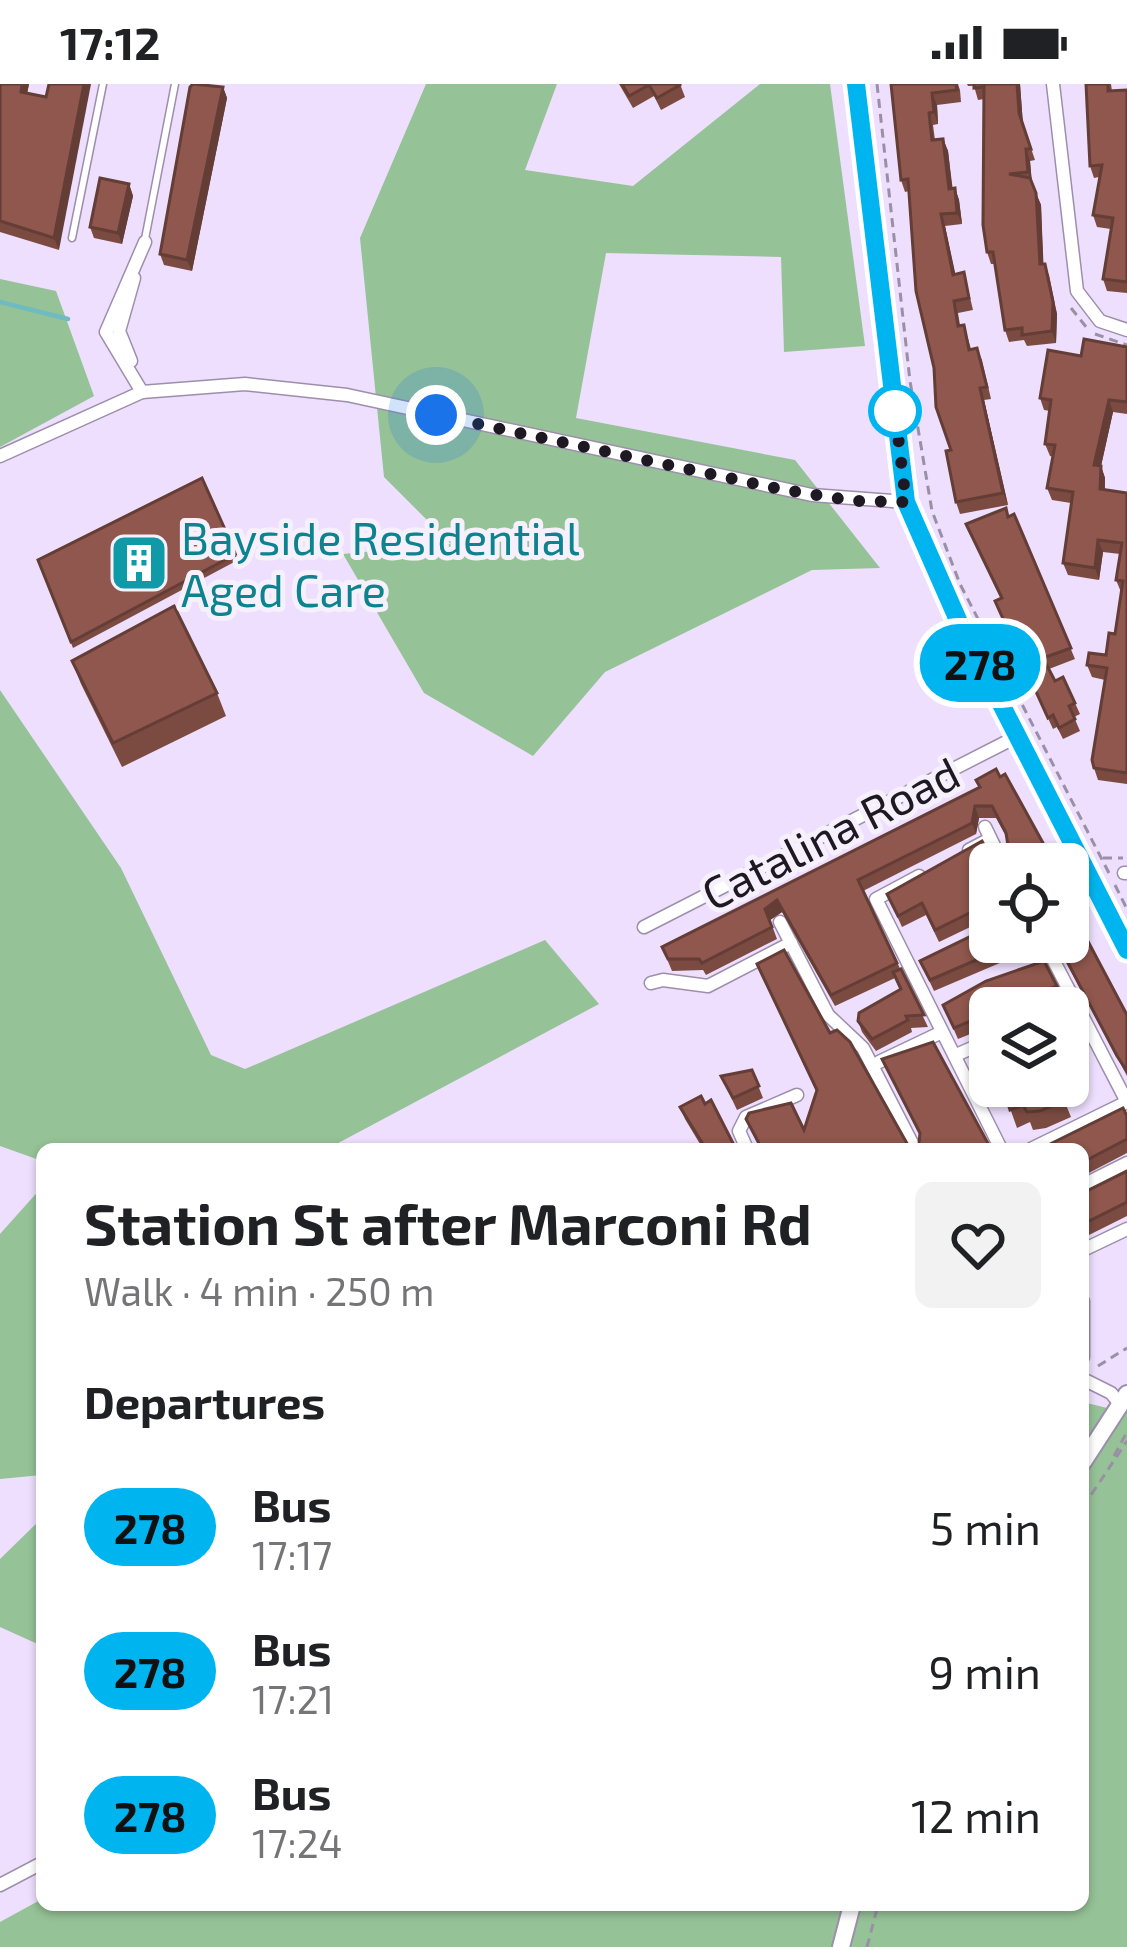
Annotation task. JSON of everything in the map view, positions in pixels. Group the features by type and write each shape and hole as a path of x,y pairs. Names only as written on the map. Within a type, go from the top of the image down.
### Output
{"main road":[{"path":"1089,1453 1124,1399"},
{"path":"841,1947 851,1911"}],"street":[{"path":"856,84 906,502 920,541 1016,737 1127,950"},
{"path":"1053,84 1077,291 1100,321 1127,329"},
{"path":"142,392 106,332 145,242"},
{"path":"0,457 142,392 244,384 347,395 839,500 906,502"},
{"name":"Catalina Road","path":"644,927 1016,737"},
{"path":"952,859 969,847"},
{"path":"933,869 876,899 997,1143"},
{"path":"780,922 828,1015 850,1032 873,1065 912,1143"},
{"path":"651,983 663,980 708,986 791,944"},
{"path":"910,968 930,958"},
{"path":"1043,1143 1127,1102 1089,1029"},
{"path":"873,1065 943,1032"},
{"path":"956,1055 969,1049"},
{"path":"744,1143 739,1131 746,1117 797,1095"},
{"path":"1089,1182 1127,1163"},
{"path":"1089,1247 1127,1229"},
{"path":"1089,1382 1124,1399"},
{"path":"0,1885 36,1866"}],"lane":[{"path":"72,238 104,84"},
{"path":"145,242 175,84"}],"path":[{"path":"877,84 913,399 932,511 960,584 1127,909"},
{"path":"1101,857 1126,868"},
{"path":"1097,1366 1127,1348"},
{"path":"1105,1473 1127,1432"},
{"path":"1089,1498 1127,1442"},
{"path":"867,1947 876,1911"}],"green space":[{"path":"426,84 557,84 525,170 633,186 760,84 830,84 865,346 784,352 781,257 606,253 576,418 795,460 880,568 812,570 605,672 533,756 424,693 343,554 451,544 384,477 360,238"},
{"path":"0,279 56,291 94,396 0,447"},
{"path":"0,690 121,868 211,1055 245,1069 545,940 599,1004 338,1143 36,1143 36,1159 0,1146"},
{"path":"36,1194 36,1476 0,1479 0,1234"},
{"path":"1089,1404 1127,1413 1127,1947 0,1947 0,1922 36,1902 36,1911 1089,1911"},
{"path":"36,1524 36,1643 0,1627 0,1559"}],"building":[{"path":"0,84 22,84 21,92 46,97 49,84 84,84 54,238 0,221"},
{"path":"193,84 223,87 187,260 160,254"},
{"path":"622,84 680,85 657,98 649,85 629,96"},
{"path":"891,84 956,84 957,90 932,93 932,140 943,139 949,189 955,188 957,213 941,214 953,275 964,272 969,298 954,301 958,326 964,325 969,350 977,348 987,387 980,388 1003,493 956,502 946,451 951,450 936,407 934,368 916,291 908,179 901,180"},
{"path":"974,84 1017,84 1019,113 1031,149 1026,149 1028,172 1009,174 1030,178 1036,193 1040,264 1045,264 1053,302 1052,331 1022,335 1022,328 1005,330 993,252 987,252 983,225 984,87 974,88"},
{"path":"1086,84 1108,84 1108,91 1127,90 1127,282 1103,279 1113,218 1093,215 1102,165 1090,166"},
{"path":"100,178 129,184 118,233 90,227"},
{"path":"1084,339 1127,347 1127,402 1109,400 1094,465 1101,466 1100,489 1127,493 1127,773 1094,768 1107,668 1087,665 1089,653 1106,655 1109,633 1115,634 1123,581 1116,580 1122,543 1098,540 1095,568 1063,563 1073,492 1047,488 1055,445 1045,444 1051,400 1040,398 1048,350 1081,356"},
{"name":"Bayside Residential Aged Care","path":"202,478 236,554 71,642 38,560"},
{"path":"1006,508 1008,517 1014,514 1071,648 1043,658 1055,681 1063,677 1075,703 1069,706 1075,719 1059,728 1053,715 1048,718 995,601 1002,598 966,524"},
{"path":"174,606 217,693 113,743 72,661"},
{"path":"996,769 1000,777 1005,774 1043,843 1008,843 992,806 975,806 972,823 858,880 897,963 831,995 777,900 765,909 772,927 702,963 699,959 668,959 662,947 980,787 976,780"},
{"path":"969,848 969,913 935,930 922,903 898,916 887,894"},
{"path":"969,937 969,963 930,980 920,961"},
{"path":"1089,943 1127,1015 1127,1071 1089,1003 1089,987 1081,987 1068,963 1089,963"},
{"path":"784,950 830,1033 837,1030 850,1042 907,1143 759,1143 746,1119 749,1113 791,1103 804,1130 817,1090 757,964"},
{"path":"1045,963 1057,986 975,987"},
{"path":"901,969 924,1015 906,1016 908,1020 872,1039 858,1021 859,1013 901,989 893,972"},
{"path":"969,990 969,1022 954,1028 943,1005"},
{"path":"933,1042 988,1143 919,1143 920,1133 882,1059"},
{"path":"752,1070 759,1086 733,1098 721,1076"},
{"path":"701,1096 705,1104 711,1100 733,1143 702,1143 680,1107"},
{"path":"1123,1108 1127,1116 1127,1139 1089,1159 1089,1143 1052,1143"},
{"path":"1127,1171 1127,1202 1089,1221 1089,1190"}],"waterway":[{"path":"0,302 68,319"}],"bus line":[{"name":"278","path":"856,84 906,502 958,620 1127,950"}],"place":[{"name":"Bayside Residential Aged Care","path":"139,563"}],"route":[{"path":"436,415 749,483 882,503 906,502 895,411"}]}
